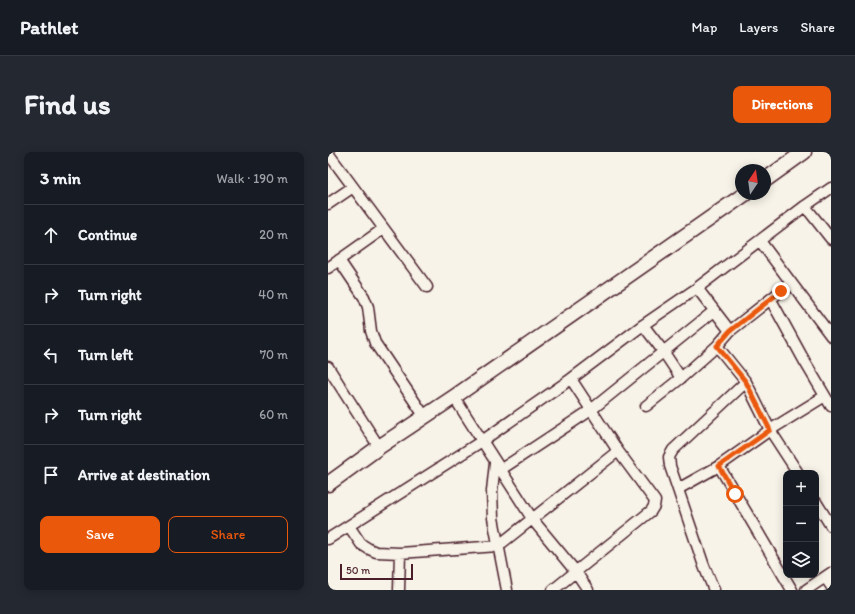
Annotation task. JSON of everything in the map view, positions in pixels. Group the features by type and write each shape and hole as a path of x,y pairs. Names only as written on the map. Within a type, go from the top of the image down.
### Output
{"street":[{"path":"771,176 804,152"},
{"path":"328,153 427,287"},
{"path":"328,204 353,187"},
{"path":"328,539 480,437 571,379 642,326 697,288 831,188"},
{"path":"328,484 379,447 454,397 736,200"},
{"path":"805,206 831,239"},
{"path":"328,268 383,229"},
{"path":"760,241 831,336"},
{"path":"339,260 364,297 368,307 371,331 376,343 425,416"},
{"path":"646,406 681,378 717,346 730,331 791,283"},
{"path":"697,288 730,331"},
{"path":"771,300 831,406"},
{"path":"507,590 493,518 492,491 497,467 591,410 714,311"},
{"path":"642,326 663,351 681,378"},
{"path":"717,346 746,382 770,430 796,470"},
{"path":"328,367 379,447"},
{"path":"553,590 651,511 655,501 618,451 571,379"},
{"path":"714,590 704,566 670,466 669,457 673,450 746,382"},
{"path":"678,489 719,466 770,430 825,396"},
{"path":"454,397 480,437 497,467 533,520 576,572 588,590"},
{"path":"349,526 361,544 376,552 400,553 498,546 533,520 618,451"},
{"path":"719,466 792,590"},
{"path":"818,506 831,526"},
{"path":"399,590 400,553"},
{"path":"806,590 828,575 831,586"}],"route":[{"path":"735,494 719,466 770,430 746,382 717,346 730,331 781,291"}]}
